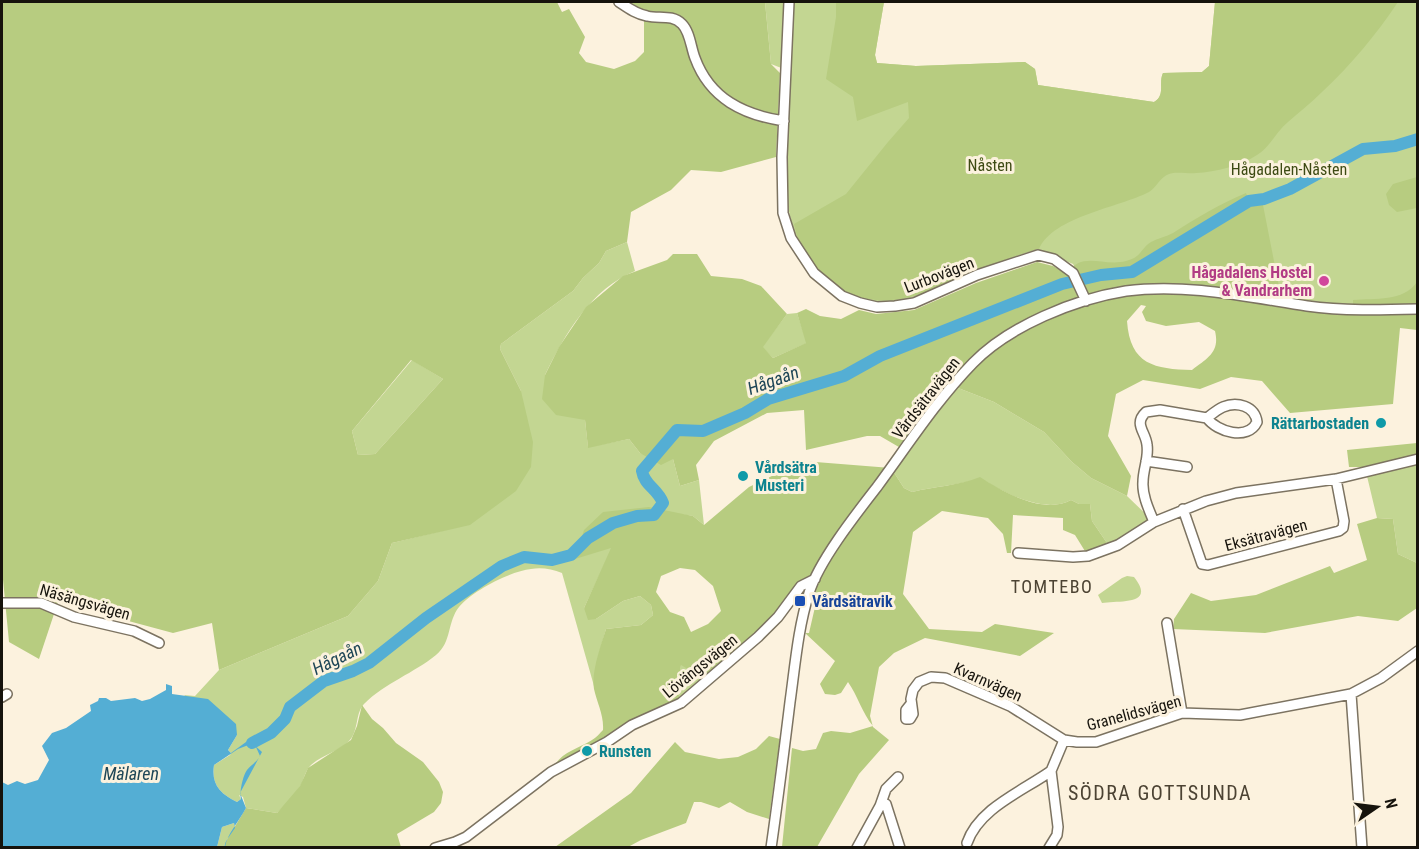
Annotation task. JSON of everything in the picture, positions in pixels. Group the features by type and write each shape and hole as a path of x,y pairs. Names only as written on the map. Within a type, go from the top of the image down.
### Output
{"street":[{"path":"618,2 637,14 672,18 683,25 695,60 716,92 730,104 744,111 762,118 784,121"},
{"name":"Lurbovägen","path":"789,2 782,187 784,221 791,238 814,273 842,296 877,307 914,303 977,275 1038,255 1054,259 1073,273 1082,288 1086,301"},
{"name":"Vårdsätravägen","path":"771,848 797,649 810,591 815,579 854,518 934,407 974,362 996,344 1040,318 1086,301 1126,291 1175,288 1353,310 1418,309"},
{"path":"1154,522 1143,487 1147,441 1140,425 1141,417 1146,411 1160,410 1207,418 1216,428 1240,432 1251,430 1257,422 1257,415 1250,408 1233,405 1221,408 1207,418"},
{"path":"1018,553 1088,556 1118,545 1154,522 1184,509 1236,493 1336,479 1418,459"},
{"path":"1146,461 1187,467"},
{"name":"Eksätravägen","path":"1184,509 1202,564 1208,565 1344,528 1336,479"},
{"name":"Lövängsvägen","path":"435,848 466,837 551,772 607,742 632,725 668,711 681,703 778,618 801,586 815,579"},
{"name":"Näsängsvägen","path":"2,603 41,603 74,617 134,631 159,643"},
{"path":"1167,623 1182,713"},
{"name":"Granelidsvägen","path":"1064,740 1087,743 1102,741 1182,713 1240,715 1351,694 1381,678 1418,651"},
{"name":"Kvarnvägen","path":"910,705 913,690 920,682 932,677 945,678 1010,706 1064,740"},
{"path":"1351,694 1362,848"},
{"path":"1049,847 1057,835 1058,827 1051,771 1064,740"},
{"path":"967,843 970,832 991,810 1051,771"},
{"path":"857,848 880,807 886,789 898,777"},
{"path":"880,807 886,804 900,848"}],"green space":[{"path":"2,2 557,2 562,12 569,9 585,37 579,53 586,62 614,69 635,61 644,52 644,21 619,2 765,2 771,64 780,73 776,157 721,172 691,170 671,190 631,212 627,242 606,251 599,263 573,291 501,344 500,349 521,391 533,442 531,467 516,491 470,525 392,543 378,581 348,616 219,670 212,623 173,633 58,602 39,659 9,642 2,569","holes":["411,360 443,379 375,454 358,455 352,431"]},
{"name":"Hågadalen-Nåsten","path":"765,2 884,2 875,55 877,63 916,66 1025,62 1035,69 1038,85 1154,102 1160,96 1163,73 1202,72 1209,66 1215,2 1417,2 1417,305 1333,306 1088,293 1073,264 1037,249 1000,262 961,281 901,301 877,305 854,298 823,278 795,240 786,197 789,71 771,64"},
{"name":"Nåsten","path":"836,2 884,2 875,55 877,63 916,66 1025,62 1035,69 1038,85 1154,102 1160,96 1163,73 1202,72 1209,66 1215,2 1398,2 1372,38 1343,71 1284,126 1266,148 1257,155 1228,168 1169,174 1149,192 1088,214 1058,228 1039,249 1012,257 931,291 905,298 878,300 852,294 827,279 806,254 798,240 794,224 846,194 909,118 908,102 857,121 853,97 826,79 836,17"},
{"path":"1417,177 1417,208 1397,212 1389,205 1386,194 1393,184"},
{"path":"1246,193 1249,201 1264,199 1263,205 1283,307 1353,315 1417,314 1417,330 1400,328 1393,404 1290,413 1262,381 1231,377 1200,389 1143,380 1116,394 1108,436 1131,476 1127,496 1091,478 1072,462 1044,432 994,402 953,386 904,450 880,436 867,436 806,450 804,410 767,413 714,441 696,465 699,480 680,486 673,459 661,465 640,453 629,439 588,448 585,420 556,415 542,399 545,375 559,347 586,307 623,276 667,260 673,254 697,254 711,276 742,279 761,286 787,314 763,347 773,358 806,343 797,313 806,309 820,316 841,319 859,310 876,314 914,310 976,283 1037,262 1053,266 1067,274 1073,267 1086,261 1126,261 1138,255 1151,242 1173,233","holes":["1141,305 1146,306 1142,312 1146,321 1166,326 1199,322 1215,331 1216,344 1211,354 1192,370 1167,368 1147,362 1133,347 1127,321"]},
{"path":"627,242 635,271 619,279 592,301 561,344 545,375 585,420 588,447 629,439 640,453 673,459 680,486 699,480 704,525 693,516 672,513 612,548 584,608 596,619 623,601 640,596 651,605 653,615 641,625 606,629 598,657 594,686 562,573 535,568 503,578 482,588 459,607 445,644 436,655 381,690 364,704 349,741 311,765 299,789 277,813 246,808 243,797 239,795 241,799 237,802 226,796 215,783 214,765 230,755 228,750 237,735 184,695 195,696 219,670 348,616 378,581 392,543 470,524 521,391 500,349 501,344 573,291 599,263 606,251"},
{"path":"1417,282 1417,305 1353,306 1353,300 1379,299 1404,293"},
{"path":"797,313 807,343 773,358 762,347 787,314"},
{"path":"412,360 443,379 375,454 358,455 352,431"},
{"path":"953,386 994,402 1044,432 1072,462 1091,478 1127,496 1154,522 1105,551 1107,543 1092,521 1090,504 1079,504 1071,500 1049,505 1036,503 1012,495 980,478 912,492 904,488 891,468"},
{"path":"1417,443 1417,459 1366,472 1364,467 1349,467 1347,450"},
{"path":"1417,459 1417,563 1398,554 1393,519 1377,518 1366,472"},
{"path":"803,461 891,468 904,488 912,492 980,477 1012,495 1036,503 1049,505 1071,500 1079,504 1090,504 1092,521 1107,543 1105,551 1088,556 1075,535 1063,530 1063,518 1013,515 1011,553 1007,553 1003,534 988,518 942,511 913,532 903,594 929,629 982,632 995,624 1054,633 1020,656 925,638 894,653 879,667 870,716 873,725 848,682 841,693 825,694 820,684 835,661 805,633 809,633 818,594 802,586 778,618 708,681 681,665 678,691 681,703 551,772 563,756 593,739 603,730 593,682 606,629 641,625 653,615 651,605 640,596 623,601 596,619 588,620 584,608 611,548 575,559 584,530 603,512 649,507 693,516 704,525 749,487","holes":["680,568 695,570 713,586 721,611 708,624 691,632 684,617 670,612 656,592 661,576"]},
{"path":"1377,518 1393,519 1398,554 1417,563 1417,608 1398,621 1358,616 1265,633 1173,629 1174,619 1191,593 1211,601 1256,595 1330,566 1334,573 1367,560 1357,524"},
{"path":"1127,576 1134,577 1140,586 1141,593 1138,597 1133,600 1102,603 1098,595"},
{"path":"681,664 708,681 681,703 678,691"},
{"path":"362,705 372,719 396,743 423,762 439,782 443,792 441,803 434,812 397,834 401,847 225,848 225,843 246,808 277,813 300,786 308,768 351,740"},
{"path":"873,726 889,740 859,774 817,847 782,847 792,748 803,751 816,749 823,733 831,731 850,733"},
{"path":"769,736 780,739 769,819 747,812 730,802 719,808 694,802 686,823 628,847 555,847 631,793 675,742 685,752 719,759 738,757 756,749"},
{"path":"234,823 235,828 224,847 217,847 222,827"}],"water":[{"name":"Mälaren","path":"166,684 172,686 172,694 208,699 236,724 237,735 228,750 231,753 246,742 252,743 262,752 260,756 256,747 251,744 238,749 214,765 214,778 218,788 237,802 241,799 241,794 246,808 235,826 234,823 222,827 217,847 2,847 2,782 8,785 17,781 25,784 38,780 49,760 42,746 52,733 66,728 91,711 90,705 99,698 111,701 135,698 142,701 166,690"},
{"path":"259,757 241,792 246,772"}],"waterway":[{"name":"Hågaån","path":"252,743 271,733 285,719 290,707 324,681 369,663 426,618 502,566 524,557 552,560 571,555 588,538 613,523 637,516 654,515 663,503 645,480 642,471 677,430 703,431 745,413 768,399 844,376 880,356 1062,284 1101,275 1132,272 1249,201 1264,199 1290,189 1363,149 1395,146 1418,139"}],"place":[{"name":"Hågadalens Hostel & Vandrarhem","path":"1324,281"},
{"name":"Rättarbostaden","path":"1381,423"},
{"name":"Vårdsätra Musteri","path":"743,476"},
{"name":"Vårdsätravik","path":"800,601"},
{"name":"Runsten","path":"587,751"}],"district":[{"name":"TOMTEBO","path":"1052,586"},
{"name":"SÖDRA GOTTSUNDA","path":"1160,793"}]}
